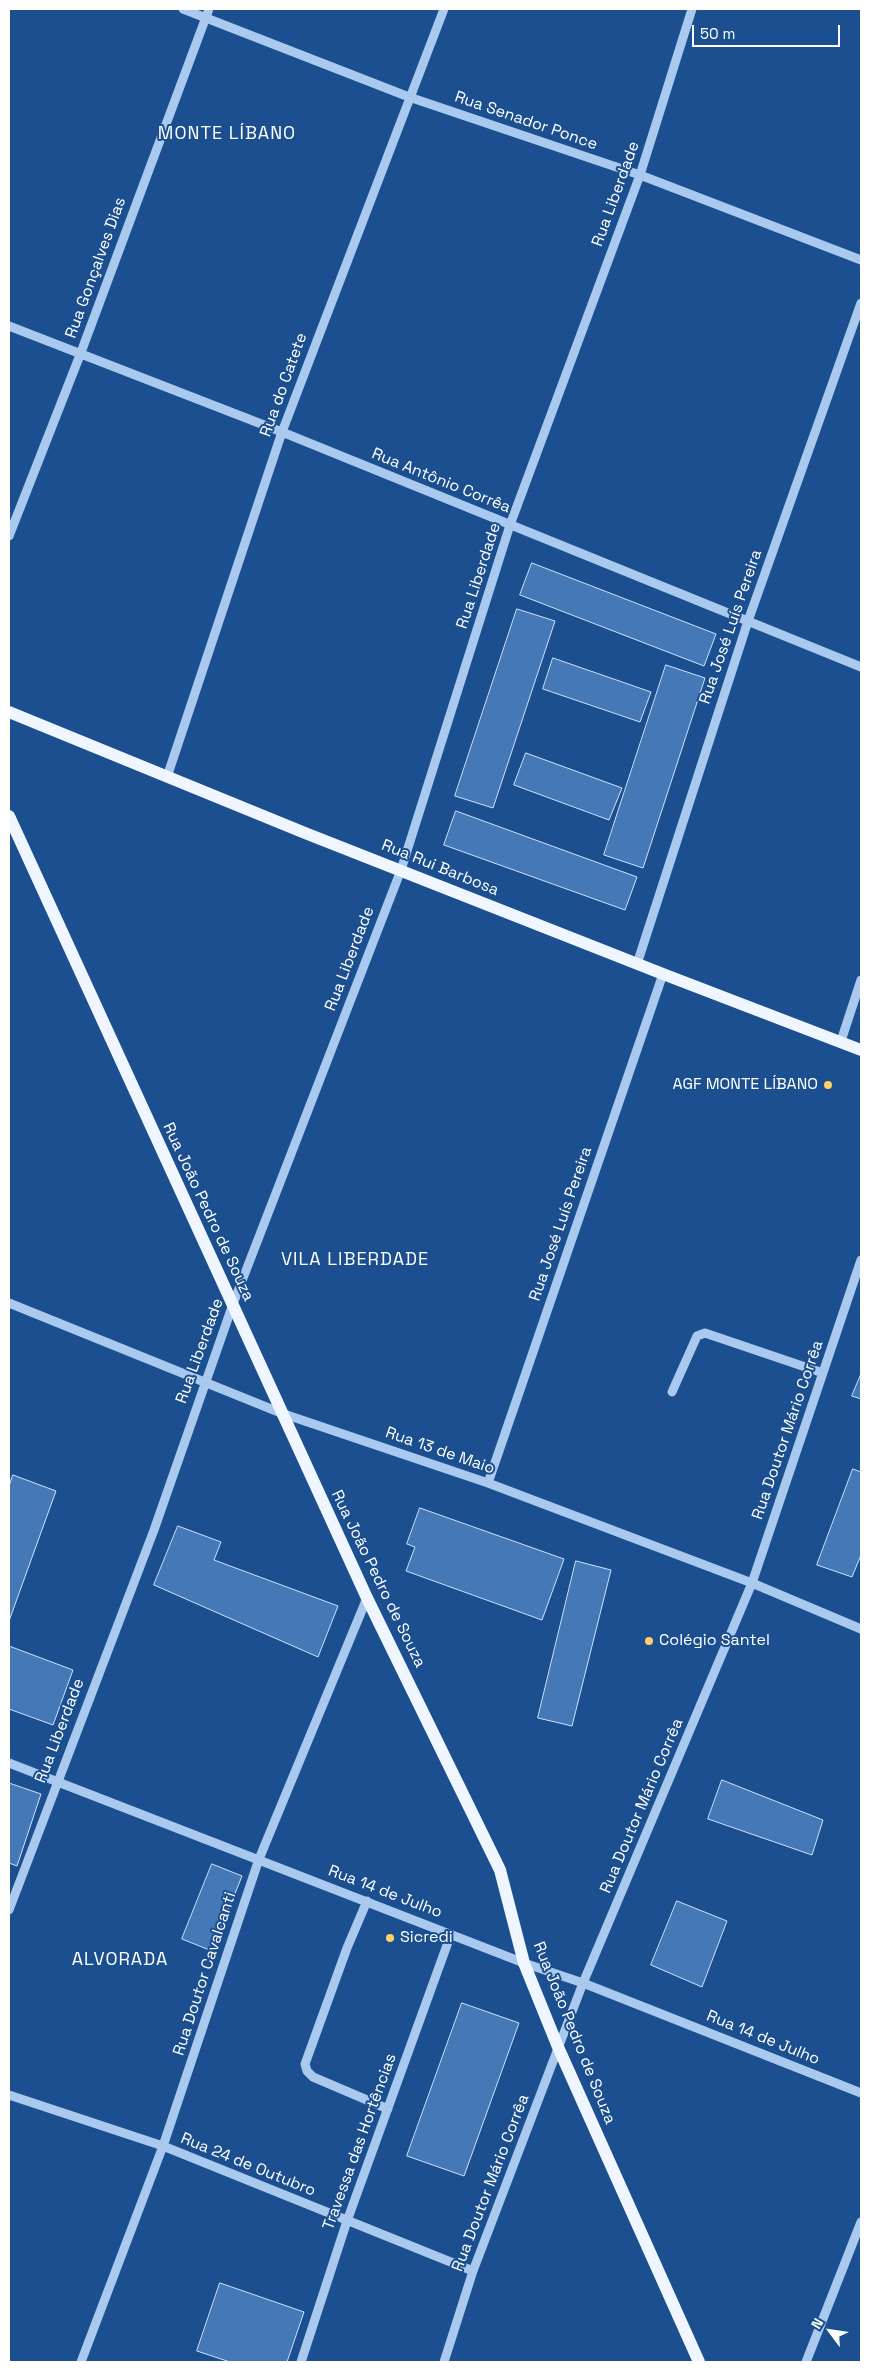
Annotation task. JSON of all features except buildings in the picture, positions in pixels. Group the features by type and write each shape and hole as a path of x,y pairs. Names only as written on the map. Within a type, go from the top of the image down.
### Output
{"main road":[{"name":"Rua Rui Barbosa","path":"9,712 662,974 861,1050"},
{"name":"Rua João Pedro de Souza","path":"9,816 367,1598 500,1870 524,1963 558,2047 699,2362"}],"street":[{"name":"Rua Senador Ponce","path":"183,9 207,12 409,97 640,175 861,260"},
{"name":"Rua do Catete","path":"167,777 282,432 444,9"},
{"name":"Rua Liberdade","path":"9,1910 154,1530 204,1381 233,1304 401,870 510,525 640,175 692,9"},
{"name":"Rua Gonçalves Dias","path":"9,536 80,355 207,12"},
{"name":"Rua José Luís Pereira","path":"637,964 748,622 861,303"},
{"name":"Rua Antônio Corrêa","path":"9,326 282,432 861,667"},
{"name":"Rua José Luís Pereira","path":"488,1483 662,974"},
{"path":"841,1041 861,980"},
{"name":"Rua Doutor Mário Corrêa","path":"444,2362 473,2271 583,1983 752,1584 861,1260"},
{"name":"Rua 13 de Maio","path":"9,1303 282,1413 488,1483 752,1584 861,1629"},
{"path":"672,1392 697,1336 705,1333 823,1373"},
{"name":"Rua Doutor Cavalcanti","path":"81,2362 163,2146 259,1859 367,1598"},
{"name":"Rua 14 de Julho","path":"9,1764 524,1963 583,1983 861,2093"},
{"path":"367,1901 305,2064 307,2071 313,2077 388,2109"},
{"name":"Travessa das Hortências","path":"301,2362 347,2221 451,1934"},
{"name":"Rua 24 de Outubro","path":"9,2095 163,2146 473,2271"},
{"path":"806,2362 861,2222"}],"place":[{"name":"AGF MONTE LÍBANO","path":"828,1085"},
{"name":"Colégio Santel","path":"649,1641"},
{"name":"Sicredi","path":"390,1938"}],"district":[{"name":"MONTE LÍBANO","path":"227,134"},
{"name":"VILA LIBERDADE","path":"355,1260"},
{"name":"ALVORADA","path":"120,1960"}]}
